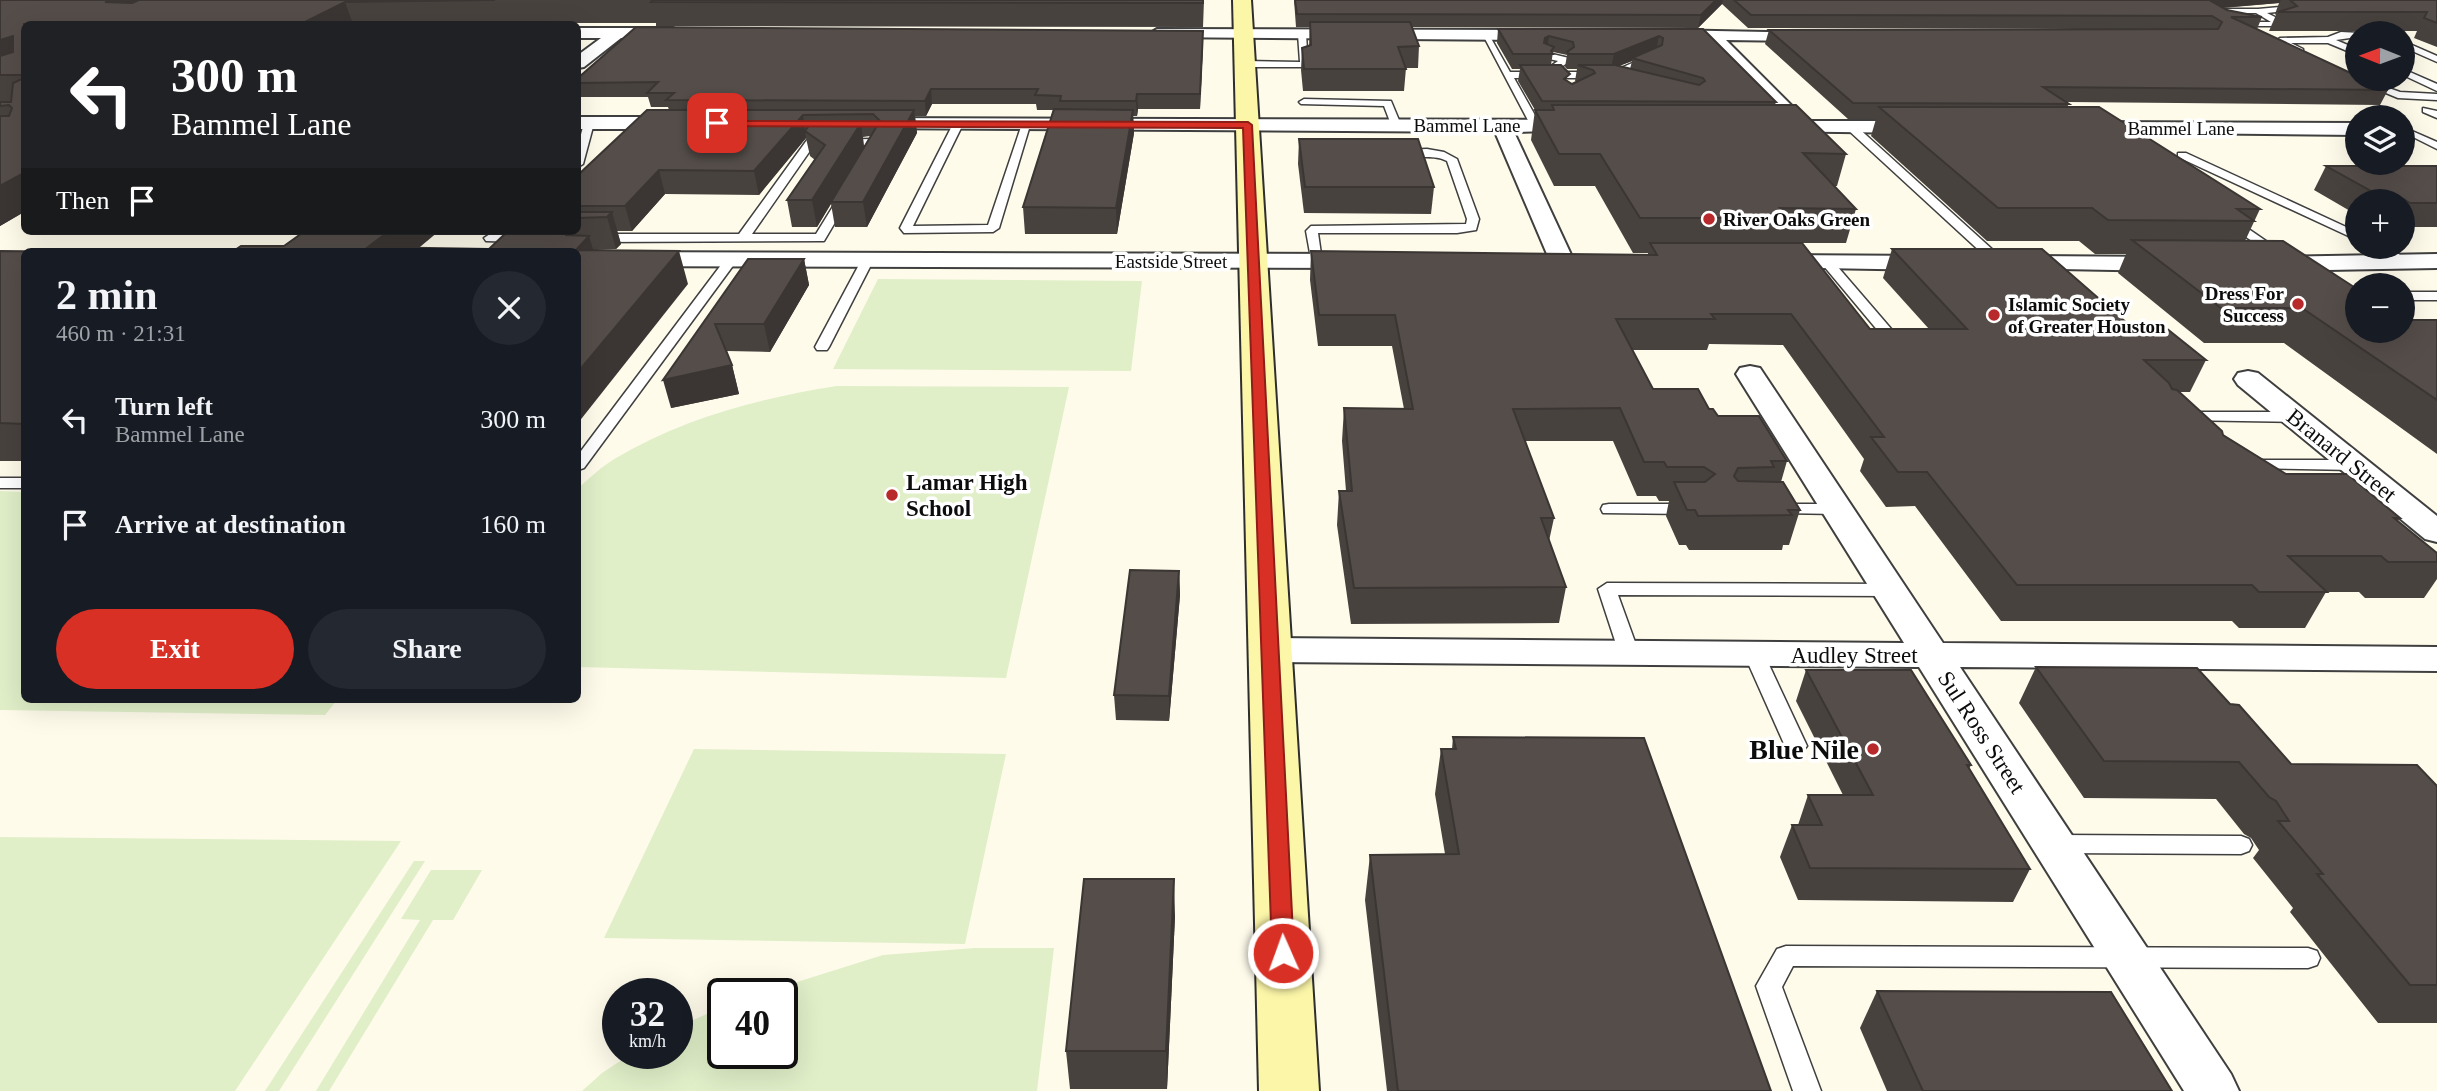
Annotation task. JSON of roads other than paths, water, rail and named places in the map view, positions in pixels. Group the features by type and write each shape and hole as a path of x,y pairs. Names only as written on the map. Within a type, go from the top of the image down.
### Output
{"street":[{"path":"581,33 695,33"},
{"path":"581,61 617,33"},
{"path":"1244,33 1289,1091"},
{"path":"1134,34 1552,35"},
{"path":"1645,35 1822,36"},
{"path":"1712,35 1802,127"},
{"path":"583,123 690,123"},
{"name":"Bammel Lane","path":"810,124 1248,125 1299,132 1396,125 1592,126"},
{"path":"1502,126 1562,261"},
{"path":"1760,127 1944,127"},
{"name":"Bammel Lane","path":"2064,128 2345,129"},
{"name":"Eastside Street","path":"581,249 731,260 1384,261"},
{"path":"1535,261 1587,261"},
{"path":"2254,264 2304,270 2437,261"},
{"path":"1747,262 2188,264"},
{"name":"Sul Ross Street","path":"1750,374 2213,1091"},
{"name":"Branard Street","path":"2248,379 2437,532"},
{"name":"Audley Street","path":"1270,650 2437,659"}],"lane":[{"path":"2258,11 2282,24 2232,23 2208,12 2258,11 2315,5"},
{"path":"1244,33 1305,65 1302,34"},
{"path":"1485,35 1536,126"},
{"path":"2313,57 2280,41 2329,40 2345,35"},
{"path":"2329,40 2345,47"},
{"path":"2415,43 2426,43"},
{"path":"2415,49 2437,59"},
{"path":"1548,56 1566,60 1556,65 1571,85 1578,86"},
{"path":"1613,75 1655,56"},
{"path":"1507,75 1613,75 1626,78"},
{"path":"2415,78 2437,88"},
{"path":"2389,91 2398,95 2437,97"},
{"path":"1304,102 1388,103 1396,125"},
{"path":"958,124 906,228 908,230 993,228 1027,124"},
{"path":"1851,127 2000,263"},
{"path":"2090,128 2112,143"},
{"path":"2415,135 2437,146"},
{"path":"743,238 811,142 876,142 862,166"},
{"path":"1316,261 1311,231 1315,229 1472,227 1473,219 1452,159 1433,153 1392,152"},
{"path":"2182,155 2345,230"},
{"path":"581,249 743,238 820,239 848,190"},
{"path":"2218,213 2304,270"},
{"path":"481,248 493,235"},
{"path":"503,235 530,238"},
{"path":"2400,259 2407,263"},
{"path":"581,461 731,260"},
{"path":"822,347 867,261"},
{"path":"1827,262 1894,341"},
{"path":"2415,296 2437,296"},
{"path":"2164,416 2295,418"},
{"path":"2229,466 2354,465"},
{"path":"0,483 21,483"},
{"path":"1609,509 1696,509"},
{"path":"1759,509 1838,509"},
{"path":"1629,653 1607,589 1890,590"},
{"path":"1754,654 1797,746"},
{"path":"2055,844 2241,845"},
{"path":"1807,1091 1769,986 1786,956 2308,958"}],"place":[{"name":"River Oaks Green","path":"1709,219"},
{"name":"Dress For Success","path":"2298,304"},
{"name":"Islamic Society of Greater Houston","path":"1994,315"},
{"name":"Lamar High School","path":"892,495"},
{"name":"Blue Nile","path":"1873,749"}]}
